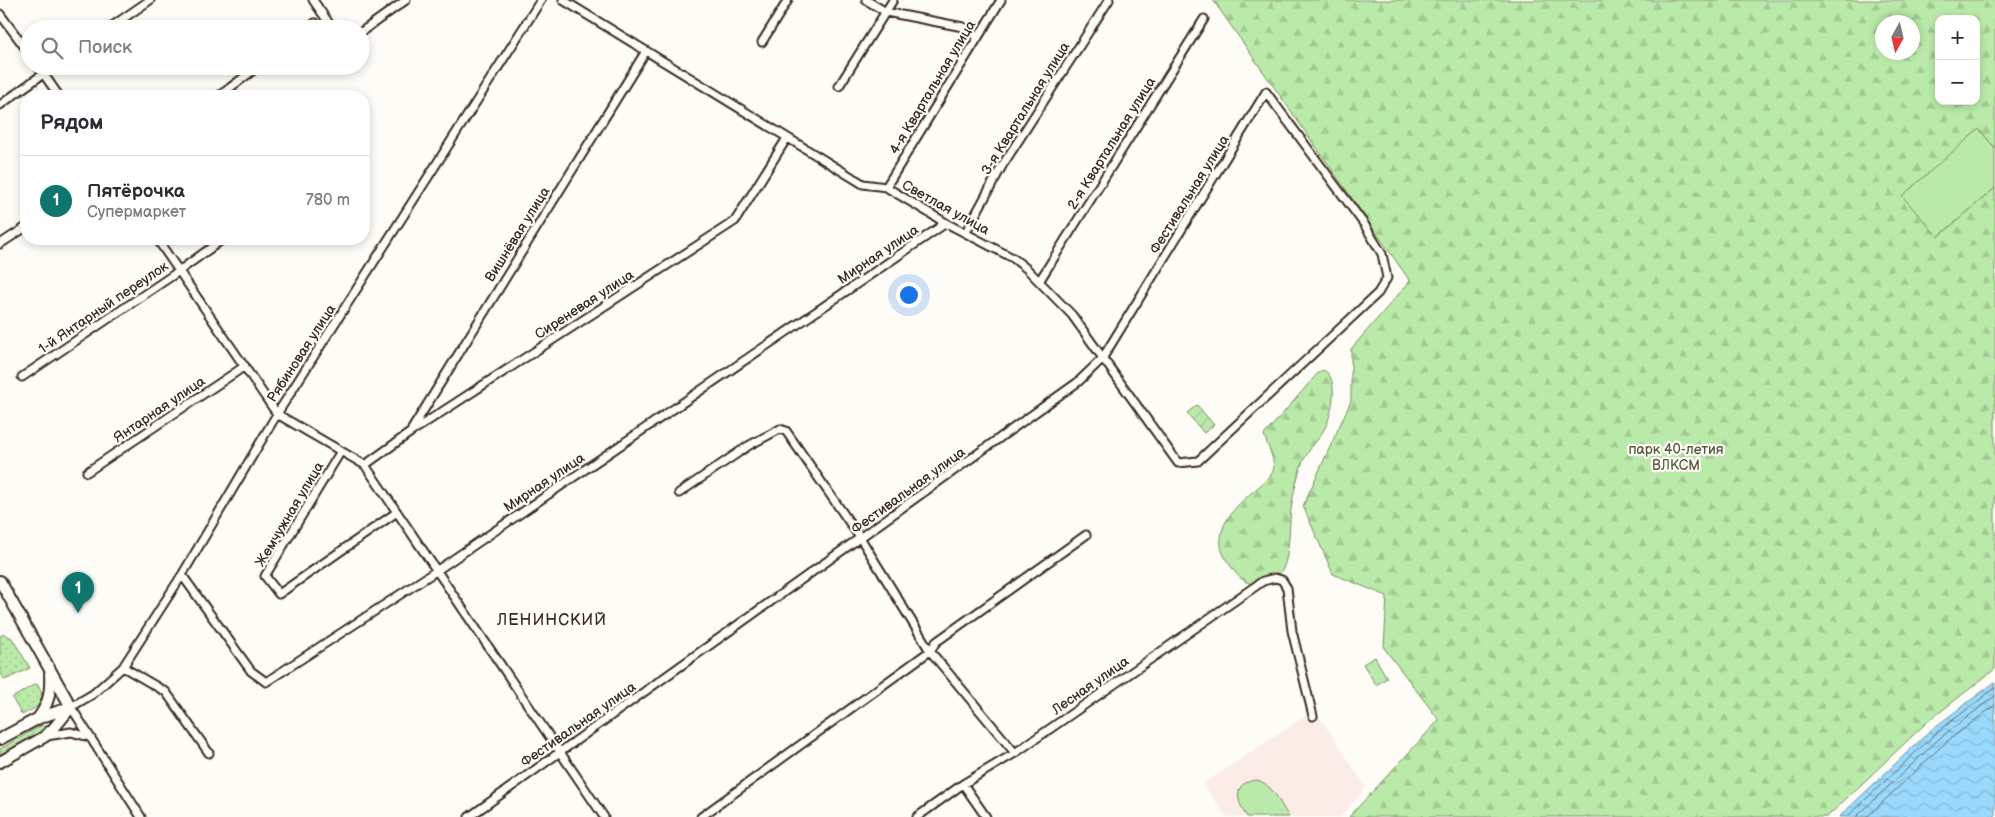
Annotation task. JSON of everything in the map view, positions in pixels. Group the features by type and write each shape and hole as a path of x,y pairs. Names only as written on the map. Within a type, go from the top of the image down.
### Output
{"main road":[{"path":"0,581 71,707"},
{"path":"38,718 46,708 49,698 51,687 50,670"},
{"path":"0,739 38,718 71,707"},
{"path":"0,762 44,737 71,707"}],"street":[{"path":"121,20 150,0"},
{"path":"313,0 327,20"},
{"path":"370,26 406,0"},
{"name":"Рябиновая улица","path":"71,707 98,690 123,667 182,575 277,414 541,0"},
{"name":"Светлая улица","path":"563,0 863,184 886,187 946,223 1013,258 1040,280 1072,316 1178,463"},
{"path":"762,42 788,0"},
{"path":"866,0 886,12 963,27 977,37"},
{"path":"840,86 893,0"},
{"name":"4-я Квартальная улица","path":"886,187 1001,0"},
{"name":"3-я Квартальная улица","path":"966,232 1002,166 1109,0"},
{"path":"0,14 20,42"},
{"name":"2-я Квартальная улица","path":"1040,280 1204,19"},
{"name":"Вишнёвая улица","path":"410,432 646,51"},
{"path":"21,90 43,75"},
{"path":"45,75 55,90"},
{"path":"227,90 247,75"},
{"path":"0,105 20,91"},
{"name":"Фестивальная улица","path":"469,817 861,539 1078,382 1102,359 1266,92 1364,224 1382,254 1387,278 1378,294 1198,461 1178,463"},
{"name":"Сиреневая улица","path":"365,465 410,432 735,221 788,138"},
{"name":"Мирная улица","path":"182,575 251,671 266,682 436,571 946,223"},
{"path":"0,244 20,230"},
{"path":"161,245 277,414 365,465 604,817"},
{"name":"1-й Янтарный переулок","path":"22,377 215,245"},
{"name":"Янтарная улица","path":"87,472 244,366"},
{"path":"679,493 748,446 780,429 786,431 861,539 930,651 1015,752"},
{"name":"Жемчужная улица","path":"340,451 265,576 279,594 396,512"},
{"path":"701,817 930,651 936,642 1086,535"},
{"name":"Лесная улица","path":"917,817 963,784 1015,752 1263,581 1275,578 1285,583 1287,588 1292,631 1313,716"},
{"path":"123,667 166,692 209,753"},
{"path":"71,707 142,817"},
{"path":"44,737 71,732 89,737"},
{"path":"963,784 986,817"}],"shaded area":[{"path":"1315,710 1366,787 1340,817 1227,817 1203,784"}],"green space":[{"name":"парк 40-летия ВЛКСМ","path":"1213,0 1995,0 1995,148 1979,129 1938,237 1995,188 1995,669 1926,723 1827,817 1349,817 1439,720 1384,648 1387,596 1333,574 1303,506 1351,401 1351,349 1410,281"},
{"path":"1979,129 1995,148 1995,188 1938,237 1902,196"},
{"path":"1323,370 1328,374 1333,387 1332,404 1326,426 1305,456 1299,472 1291,509 1288,551 1284,566 1279,575 1269,581 1258,584 1248,583 1237,574 1224,555 1221,546 1223,529 1236,507 1272,474 1274,468 1273,459 1264,435 1319,372"},
{"path":"1197,405 1214,425 1204,433 1187,413"},
{"path":"4,634 12,638 30,668 5,680 0,672 0,636"},
{"path":"1375,657 1387,678 1376,685 1363,664"},
{"path":"35,684 38,685 41,691 41,701 36,707 22,715 12,698"},
{"path":"42,725 45,727 42,733 0,756 0,749"},
{"path":"1257,780 1263,782 1272,790 1289,817 1247,817 1238,794 1243,785"}],"water":[{"path":"1995,682 1995,817 1839,817 1932,729"}],"place":[{"name":"Пятёрочка","path":"78,613"}],"district":[{"name":"ЛЕНИНСКИЙ","path":"552,619"}]}
